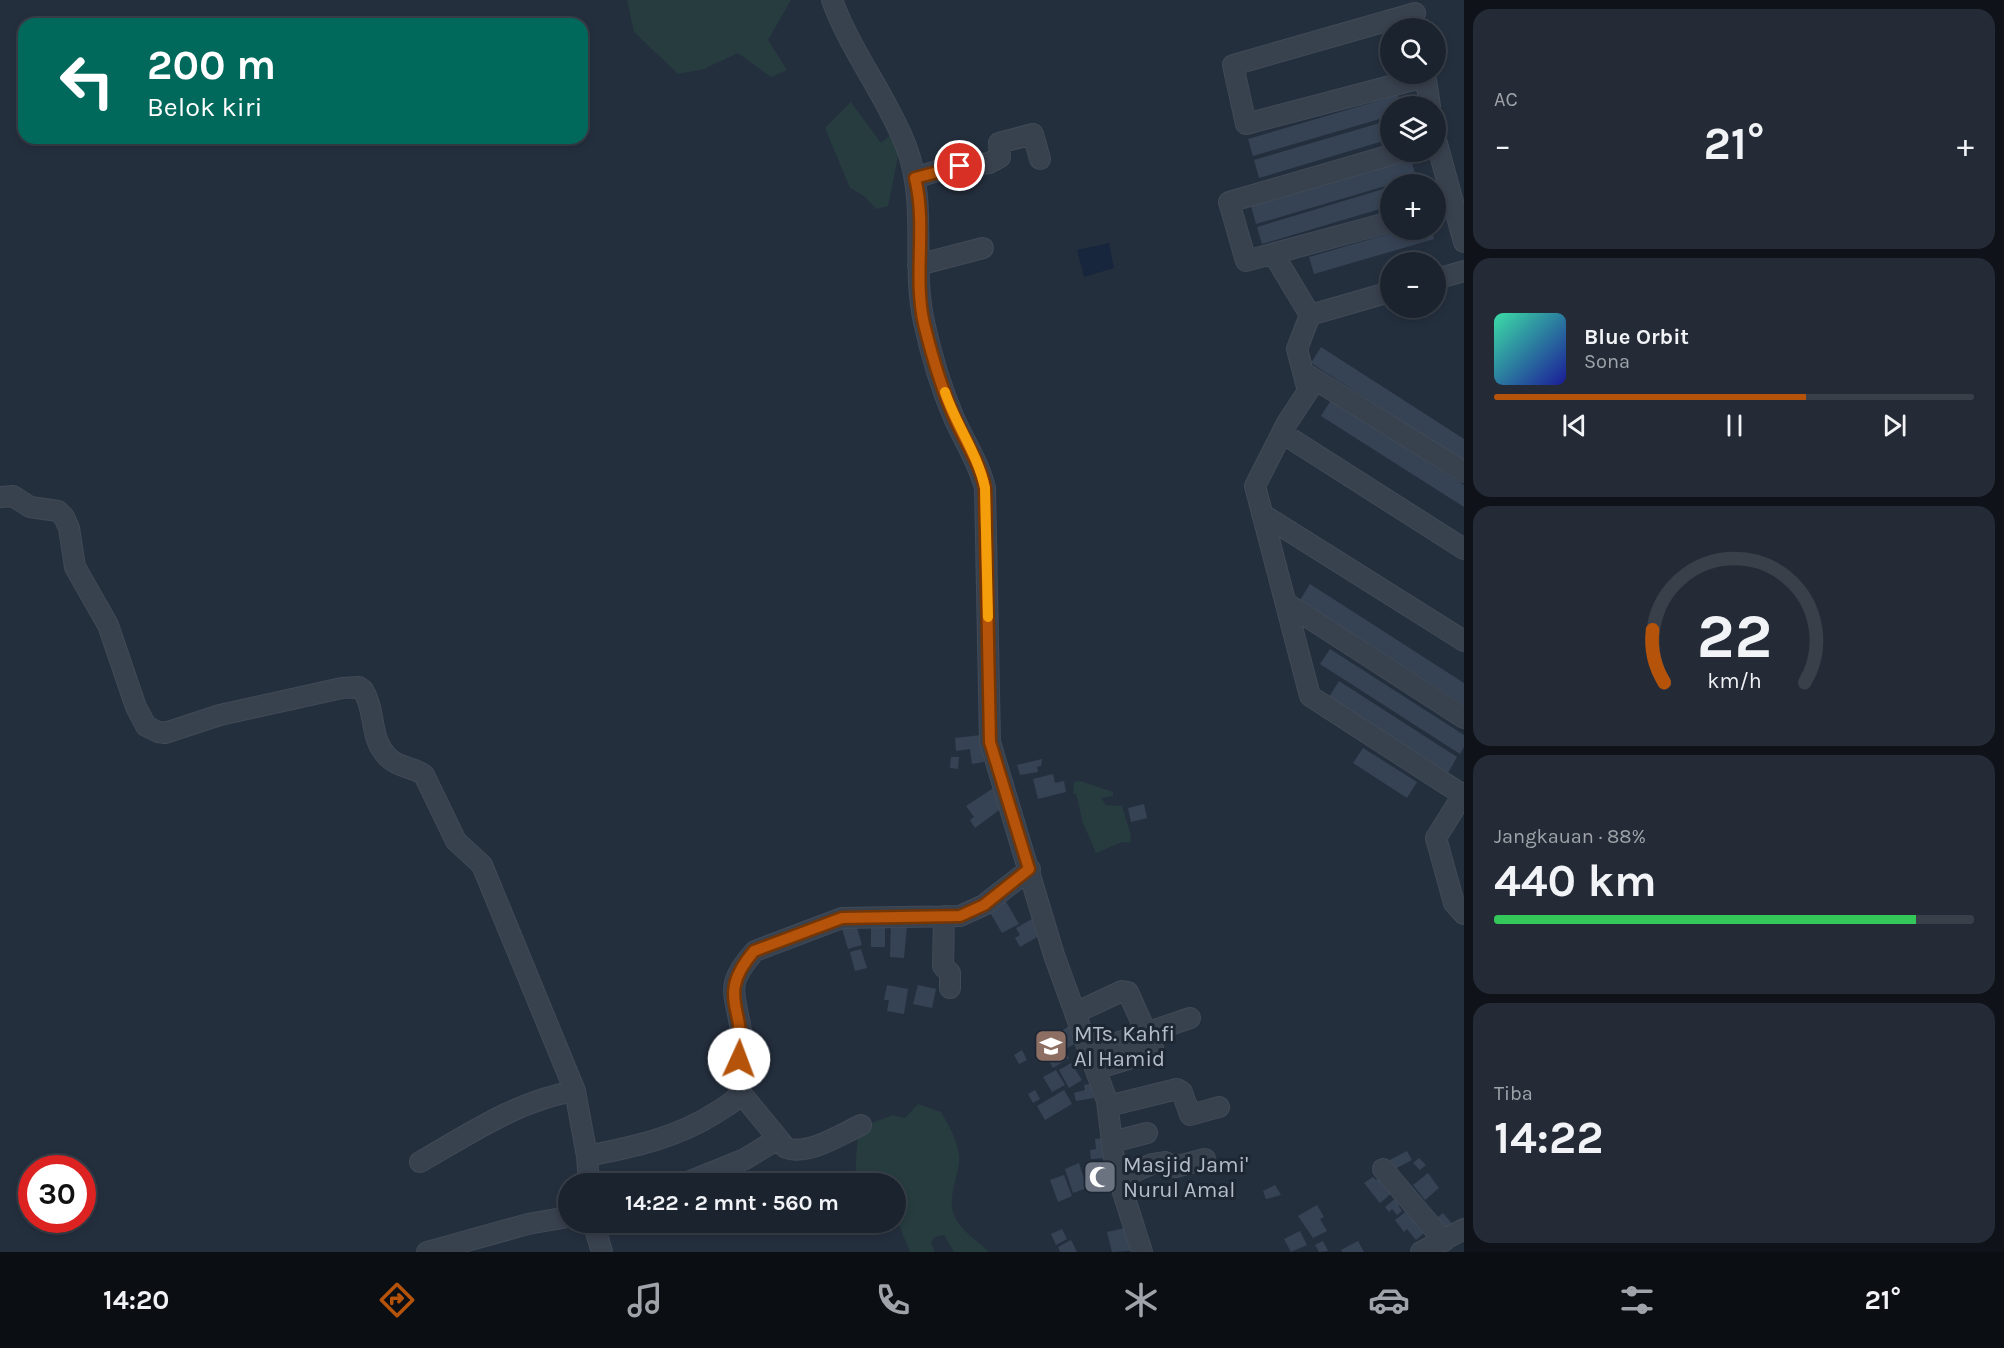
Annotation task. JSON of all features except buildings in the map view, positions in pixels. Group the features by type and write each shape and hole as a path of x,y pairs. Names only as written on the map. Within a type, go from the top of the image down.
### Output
{"street":[{"path":"835,2 896,125 915,178 920,218 918,265 920,301 931,348 950,407 980,469 985,488 990,742 1054,955 1108,1106 1118,1179 1142,1252"},
{"path":"1380,24 1233,66 1246,124 1392,84"},
{"path":"915,178 946,168 989,163 1000,157 999,143 1032,134 1035,136 1040,159"},
{"path":"1380,158 1229,202 1246,261 1380,225"},
{"path":"1446,210 1464,242"},
{"path":"918,265 983,248"},
{"path":"1274,255 1310,315"},
{"path":"1446,276 1464,271"},
{"path":"1310,315 1380,295"},
{"path":"1310,315 1298,349 1308,391 1282,433 1255,486 1262,514 1310,696 1463,794 1436,838 1454,903 1464,914"},
{"path":"1303,372 1464,472"},
{"path":"1282,433 1464,549"},
{"path":"0,497 13,496 30,507 58,511 64,517 69,528 75,567 108,625 140,718 151,730 165,733 220,715 342,688 359,687 363,690 375,737 380,747 392,761 418,770 424,775 456,841 482,865 575,1091 588,1173"},
{"path":"1262,514 1464,641"},
{"path":"1286,603 1464,718"},
{"path":"861,1125 801,1150 786,1148 740,1092 741,1032 733,987 750,957 842,918 944,916 973,912 1029,869"},
{"path":"944,916 943,966 950,974 950,988"},
{"path":"1075,1013 1125,991 1133,1000 1146,1032"},
{"path":"1093,1060 1146,1032 1190,1018"},
{"path":"1108,1106 1178,1089 1182,1092 1190,1115 1219,1107"},
{"path":"420,1162 527,1104 547,1095 575,1091"},
{"path":"587,1156 641,1146 695,1126 730,1103 740,1092"},
{"path":"1112,1142 1147,1133"},
{"path":"710,1173 745,1159 778,1139"},
{"path":"1118,1179 1152,1164 1165,1162 1175,1167 1205,1159"},
{"path":"1383,1169 1444,1241"},
{"path":"427,1252 528,1224 558,1219"},
{"path":"1421,1252 1464,1229"},
{"path":"596,1233 602,1252"}],"green space":[{"path":"627,0 791,0 768,40 787,70 771,77 738,53 704,69 678,74 634,32"},
{"path":"851,102 881,143 894,132 900,146 888,206 876,209 864,196 850,188 825,128"},
{"path":"1080,781 1113,792 1113,796 1101,798 1106,805 1122,806 1131,836 1130,843 1122,842 1096,853 1083,823 1076,794 1073,794 1074,782"},
{"path":"918,1104 941,1112 952,1133 959,1155 952,1195 953,1211 963,1228 989,1252 954,1252 944,1235 935,1237 931,1242 935,1252 910,1252 902,1233 906,1233 906,1173 855,1173 858,1128 893,1115 905,1118"}],"water":[{"path":"1109,243 1114,268 1084,277 1077,250"}],"slow traffic":[{"path":"945,392 955,420 980,469 985,488 988,617"}],"place":[{"name":"MTs. Kahfi Al Hamid","path":"1051,1046"},
{"name":"Masjid Jami' Nurul Amal","path":"1100,1177"}],"route":[{"path":"739,1059 741,1032 733,998 733,987 745,962 754,951 767,944 842,918 960,916 984,905 1029,869 990,742 985,488 980,469 950,407 924,324 918,288 920,218 915,178 960,166"}]}
